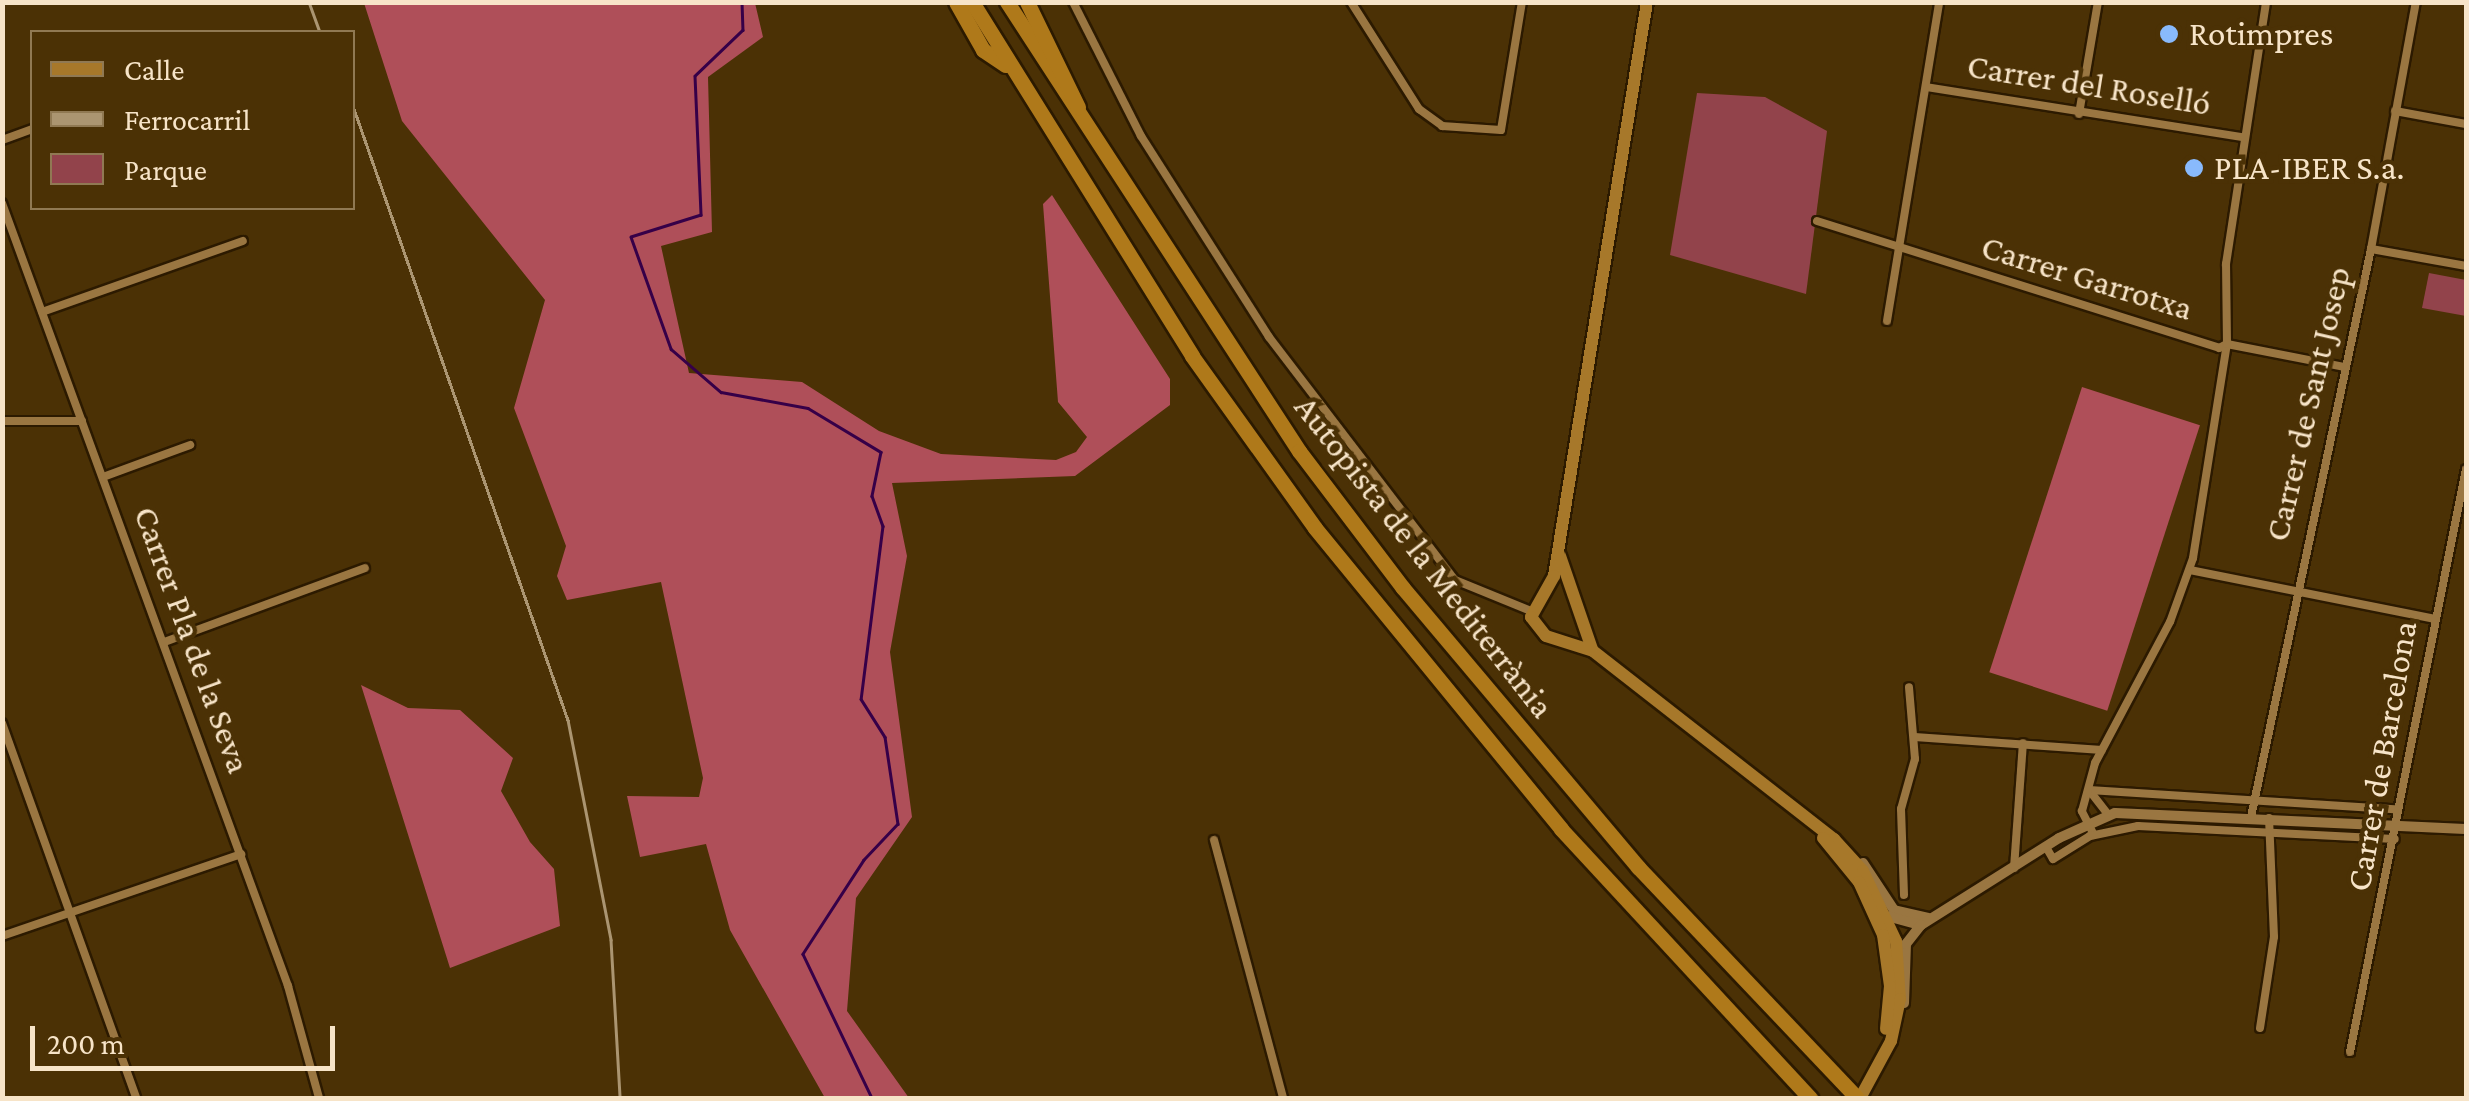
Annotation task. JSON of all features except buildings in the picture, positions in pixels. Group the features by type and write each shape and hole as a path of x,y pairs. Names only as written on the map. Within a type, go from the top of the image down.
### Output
{"highway":[{"path":"956,2 983,50 1008,67"},
{"name":"Autopista de la Mediterrània","path":"972,2 1008,67 1192,356 1314,528 1560,829 1810,1098"},
{"name":"Autopista de la Mediterrània","path":"1007,2 1088,134 1299,451 1402,588 1638,868 1858,1098"},
{"path":"1030,8 1088,134"}],"main road":[{"path":"1647,2 1558,549 1546,591 1531,611 1540,633 1593,651 1842,846 1890,921 1900,978 1891,1041 1858,1098"},
{"path":"1558,549 1579,621 1593,651"},
{"path":"1546,591 1572,596"},
{"path":"1558,638 1579,621"},
{"path":"1814,826 1848,867 1877,918 1889,966 1875,1072"}],"street":[{"path":"1073,2 1142,136 1269,338 1456,580 1531,611"},
{"path":"1351,2 1419,110 1442,126 1502,130 1522,2"},
{"path":"1887,321 1939,2"},
{"path":"2079,114 2098,2"},
{"path":"2068,834 2082,811 2102,750 2170,622 2190,570 2227,344 2226,264 2266,2"},
{"name":"Carrer de Sant Josep","path":"2251,817 2295,590 2372,248 2416,2"},
{"name":"Carrer del Roselló","path":"1926,87 2244,137"},
{"path":"2396,110 2466,124"},
{"path":"2,140 30,131"},
{"name":"Carrer Pla de la Seva","path":"2,203 241,854 320,1098"},
{"name":"Carrer Garrotxa","path":"1817,221 2219,348 2227,344 2344,366"},
{"path":"42,312 242,241"},
{"path":"2372,248 2466,266"},
{"path":"2,421 82,422"},
{"path":"103,477 190,445"},
{"name":"Carrer de Barcelona","path":"2350,1052 2396,838 2394,810 2466,468"},
{"path":"164,642 365,568"},
{"path":"2190,570 2434,619"},
{"path":"1904,896 1901,809 1915,737 1909,686"},
{"path":"2,723 136,1098"},
{"path":"1915,737 2102,750"},
{"path":"2014,869 2023,742"},
{"path":"2089,790 2394,810"},
{"path":"2089,790 2108,814"},
{"path":"2082,811 2094,835"},
{"path":"1891,1041 1906,996 1906,944 1921,925 2046,847 2108,814 2466,829"},
{"path":"2260,1028 2274,937 2269,818"},
{"path":"2046,847 2053,858 2094,835 2138,826 2396,838"},
{"path":"1214,840 1283,1098"},
{"path":"1842,846 1865,865 1894,910 1934,918"},
{"path":"2,936 72,916 241,854"},
{"path":"1848,867 1890,921 1921,925"}],"green space":[{"path":"1697,93 1765,97 1827,131 1806,294 1670,255"},
{"path":"2429,273 2466,280 2466,316 2422,308"}],"shaded area":[{"path":"364,3 755,3 763,37 708,77 712,232 661,246 689,373 802,382 879,431 941,454 1056,460 1076,452 1087,437 1058,402 1043,204 1052,195 1170,379 1170,405 1075,476 892,483 907,556 890,652 912,817 856,898 847,1011 909,1098 825,1098 730,930 706,844 640,857 627,796 699,797 703,778 661,582 567,600 557,576 566,546 514,408 545,300 402,121"},
{"path":"2082,387 2200,425 2107,711 1989,672"},
{"path":"361,685 408,708 460,710 513,758 501,791 530,842 554,869 560,926 450,968"}],"waterway":[{"path":"742,2 743,30 695,76 701,215 631,237 671,349 721,392 808,408 881,452 872,496 883,526 861,699 885,737 898,824 864,860 803,954 872,1098"}],"railway":[{"path":"309,2 319,30"},
{"path":"355,112 568,720 611,940 620,1098"}],"place":[{"name":"Rotimpres","path":"2169,34"},
{"name":"PLA-IBER S.a.","path":"2194,168"}]}
